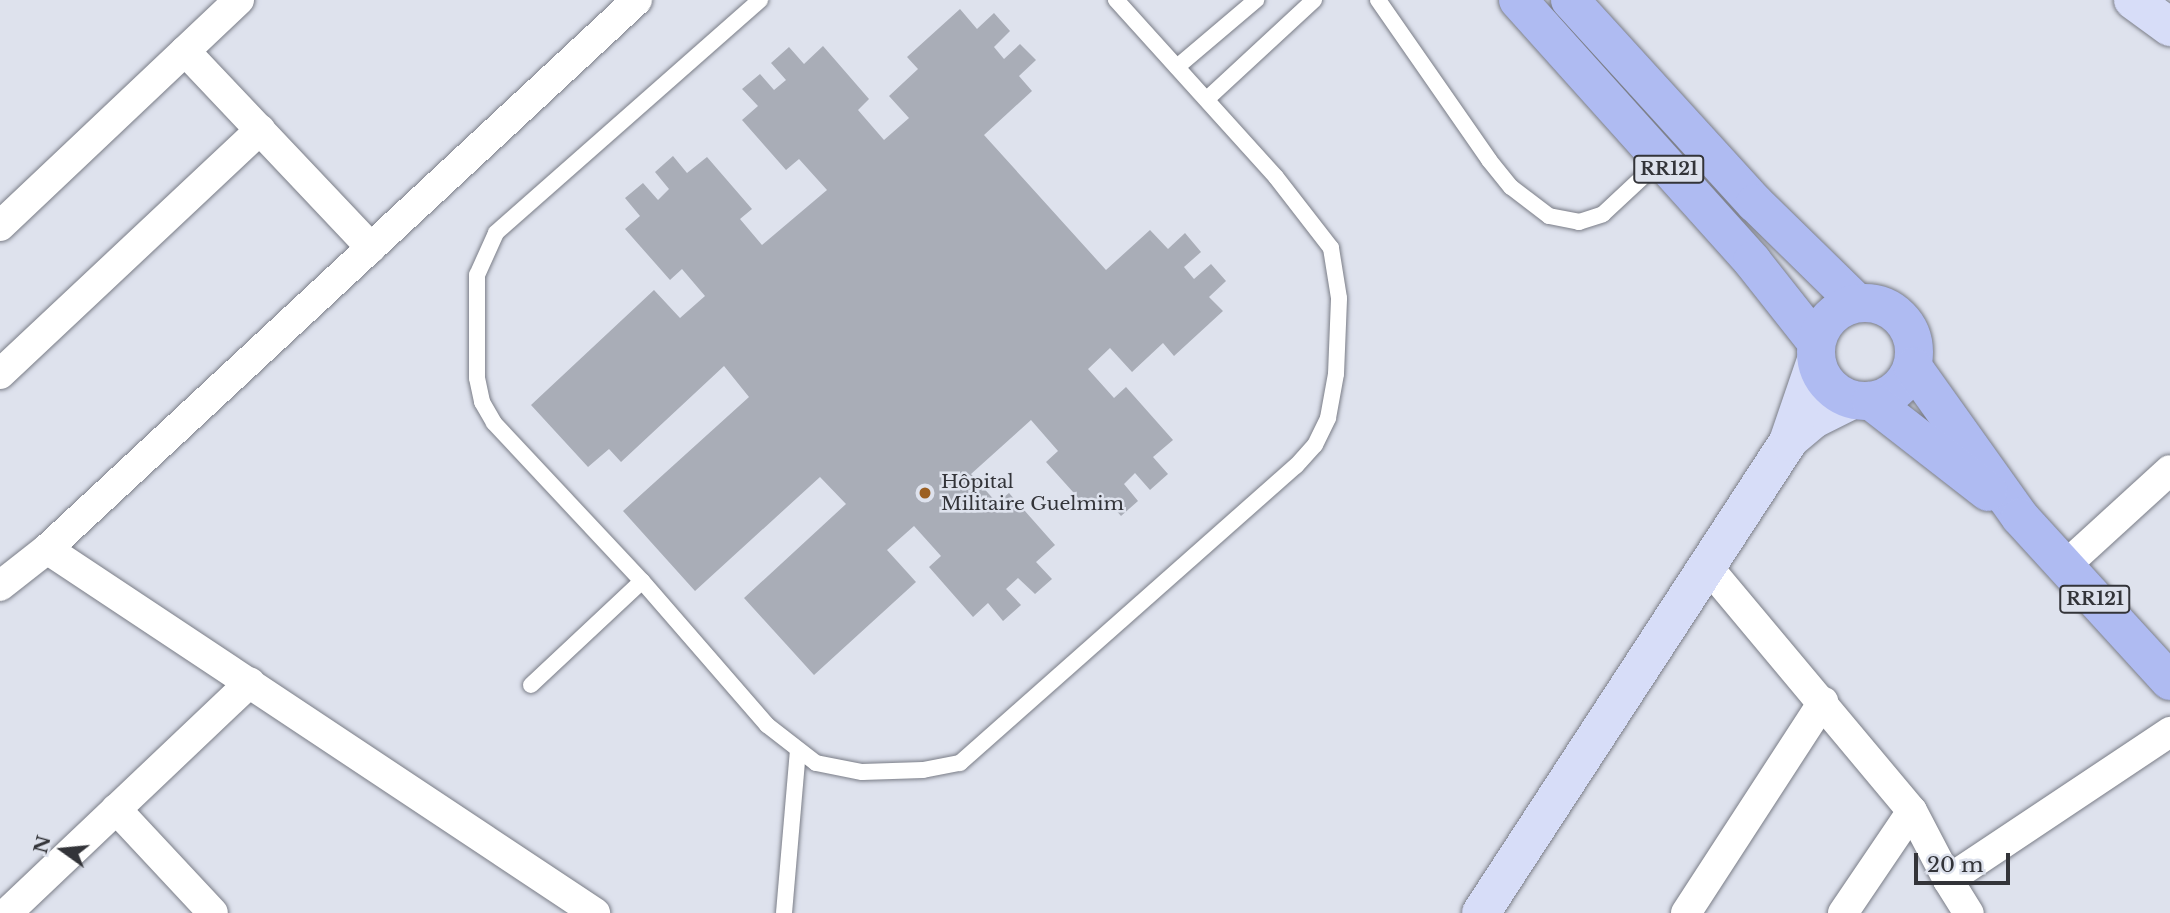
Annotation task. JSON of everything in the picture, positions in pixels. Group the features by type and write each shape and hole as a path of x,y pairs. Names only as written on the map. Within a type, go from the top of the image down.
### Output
{"main road":[{"name":"RR121","path":"1518,0 1752,261 1816,351 1834,391 1861,401 2020,517"},
{"name":"RR121","path":"1570,0 1755,203 1856,302"},
{"path":"2133,0 2170,27"},
{"path":"1481,913 1788,442 1814,419 1861,401 1889,396 1913,367 1914,347 1909,327 1895,311 1877,303 1856,302 1838,310 1823,324 1788,442"},
{"name":"RR121","path":"1913,367 2020,517 2170,681"}],"street":[{"path":"0,226 239,0"},
{"path":"0,586 47,550 637,0"},
{"path":"185,51 371,248"},
{"path":"0,374 260,130"},
{"path":"2065,566 2170,470"},
{"path":"47,550 595,913"},
{"path":"1707,566 1912,811 1948,880 1969,913"},
{"path":"6,913 250,682"},
{"path":"1686,913 1823,702"},
{"path":"1948,880 2170,732"},
{"path":"116,809 213,913"},
{"path":"1843,913 1912,811"}],"lane":[{"path":"760,0 496,233 477,275 477,378 482,402 494,423 642,581 767,725 798,751 837,770 923,770 960,763 1315,445 1328,418 1336,374 1339,298 1331,248 1312,219 1208,99 1116,0"},
{"path":"1177,67 1256,0"},
{"path":"1208,99 1314,0"},
{"path":"1378,0 1489,160 1511,187 1549,216 1579,222 1603,214 1661,160"},
{"path":"531,684 642,581"},
{"path":"784,913 798,751"}],"building":[{"path":"960,9 977,29 994,13 1010,31 994,47 1004,59 1020,44 1036,60 1019,76 1032,91 984,135 1106,270 1150,230 1168,249 1185,233 1201,252 1184,267 1194,279 1211,264 1226,281 1209,297 1223,311 1174,356 1163,343 1132,372 1110,348 1088,369 1114,398 1126,387 1173,440 1153,457 1168,474 1150,490 1135,473 1124,484 1138,501 1121,516 1106,499 1091,512 1046,462 1058,451 1031,420 971,474 997,503 1009,493 1055,545 1036,562 1052,579 1035,594 1018,578 1006,589 1021,605 1003,621 988,603 973,617 929,567 941,556 914,526 887,550 916,582 814,675 744,598 846,504 820,477 695,591 623,511 749,397 724,366 621,462 609,449 588,467 531,405 654,290 680,318 705,296 682,269 670,280 625,229 640,216 625,198 643,183 658,200 669,189 655,172 673,156 687,173 707,157 752,209 740,219 762,245 827,190 799,159 786,170 742,120 758,106 742,89 760,74 774,90 786,80 771,63 789,47 804,64 823,46 869,99 858,110 884,140 909,118 889,96 918,69 907,57"}],"place":[{"name":"Hôpital Militaire Guelmim","path":"925,493"}]}
